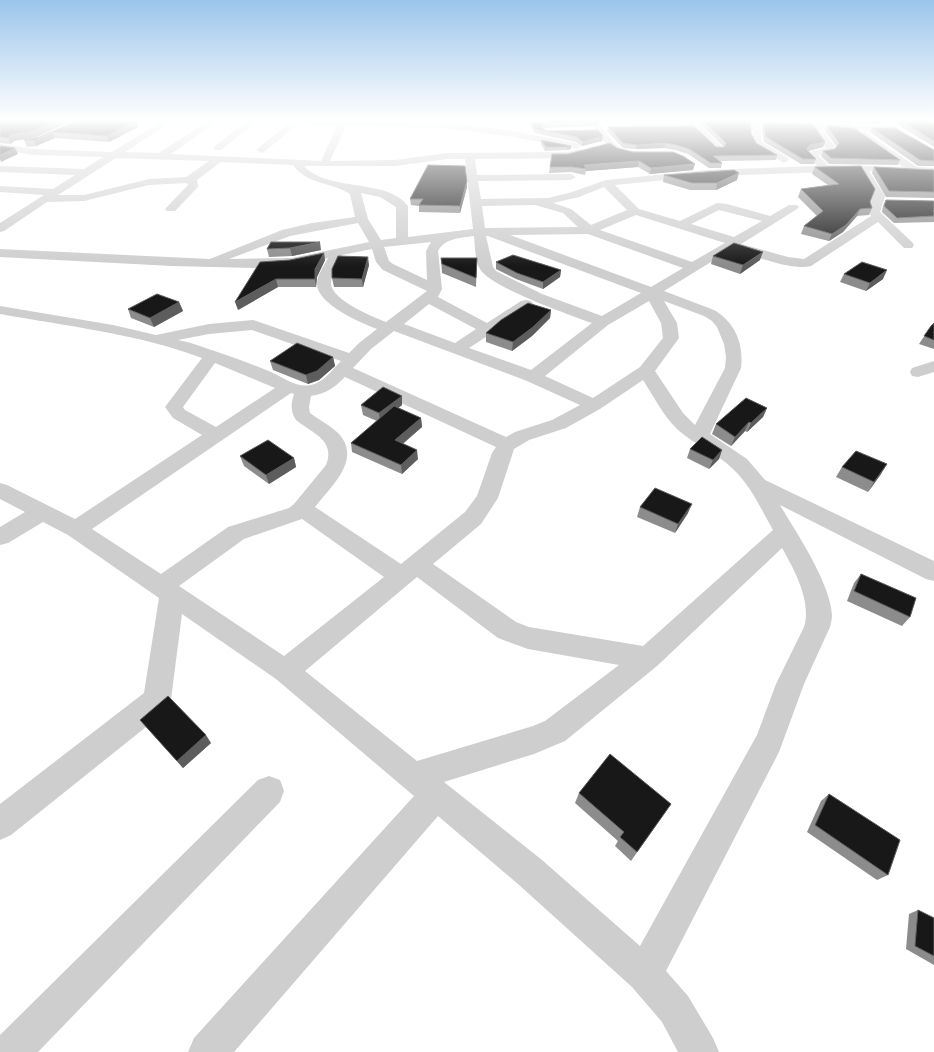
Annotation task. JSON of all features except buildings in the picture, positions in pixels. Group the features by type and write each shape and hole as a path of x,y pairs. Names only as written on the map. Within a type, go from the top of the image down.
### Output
{"street":[{"path":"0,228 93,168"},
{"path":"45,199 90,197 149,182 182,181 192,178 203,168"},
{"path":"300,168 303,173 310,176 348,188 372,191 402,206 402,241"},
{"path":"472,168 476,203 485,232 486,268 497,278 537,297 603,322"},
{"path":"473,178 525,168"},
{"path":"544,168 572,176"},
{"path":"700,168 707,173"},
{"path":"476,203 536,202 568,197 606,183 707,173 859,168"},
{"path":"862,168 879,196 874,210 908,245"},
{"path":"864,168 916,171 931,175"},
{"path":"912,168 916,171"},
{"path":"0,169 86,172"},
{"path":"170,209 193,186 192,178"},
{"path":"606,183 635,211 787,261 806,263 879,216"},
{"path":"348,188 355,192 362,219 377,244 385,266 488,329"},
{"path":"0,189 54,192"},
{"path":"878,201 892,201"},
{"path":"536,202 567,211 589,230 693,268"},
{"path":"681,225 710,208 722,206 773,220"},
{"path":"533,378 603,322 794,207"},
{"path":"548,254 589,230 635,211"},
{"path":"207,263 286,233 362,219"},
{"path":"0,253 256,264 292,262 377,244 485,232 589,230"},
{"path":"485,232 709,313 717,318 726,330 735,354 733,368 698,436"},
{"path":"0,310 114,330 185,346 296,389 316,390 326,385 365,346 431,294 432,251 438,241 448,237"},
{"path":"337,253 323,284 325,291 350,312 533,378 594,405"},
{"path":"285,672 473,518 487,498 502,453 507,445 522,436 559,424 594,405 646,371 671,338 670,322 651,292"},
{"path":"456,349 537,297"},
{"path":"155,340 209,329 252,325 347,364 507,445"},
{"path":"212,356 174,407 179,414 216,435"},
{"path":"918,372 934,366"},
{"path":"646,371 676,417 698,436 732,458 758,484 803,564 818,602 820,617 817,627 790,684 769,742 646,974"},
{"path":"76,529 216,435 296,389"},
{"path":"0,824 152,706 157,699 160,683 166,590 236,533 251,527 291,516 302,509 335,467 339,454 338,445 331,437 302,416 296,389"},
{"path":"758,484 934,572"},
{"path":"0,490 76,529 285,672 530,872 646,974 674,1009 699,1052"},
{"path":"302,509 409,570 506,630 528,638 648,658"},
{"path":"0,537 42,512"},
{"path":"208,1052 424,786 555,732 648,658 785,532"},
{"path":"11,1052 269,791"}]}
